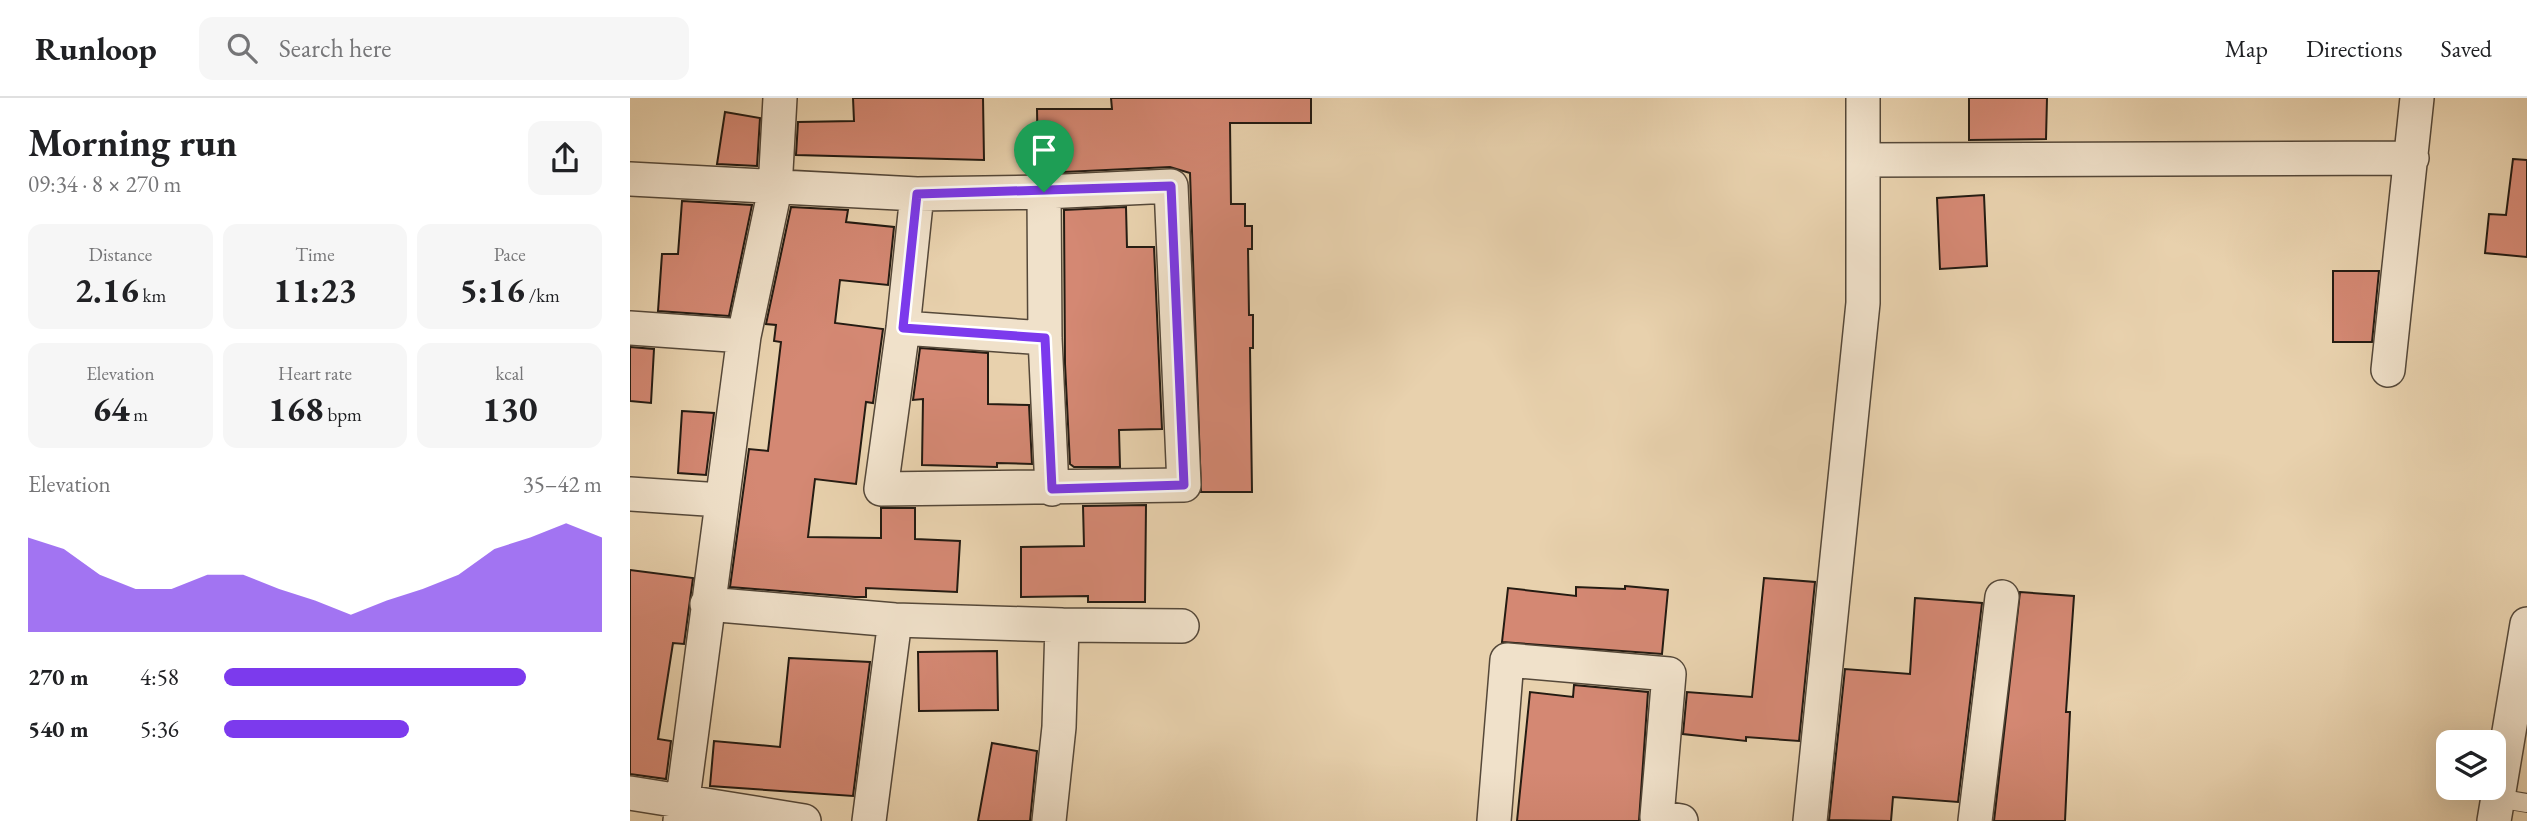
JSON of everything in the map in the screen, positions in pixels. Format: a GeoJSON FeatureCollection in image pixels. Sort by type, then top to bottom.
{"type":"FeatureCollection","features":[{"type":"Feature","properties":{"kind":"street"},"geometry":{"type":"LineString","coordinates":[[681,811],[744,336],[775,189],[780,98]]}},
{"type":"Feature","properties":{"kind":"street"},"geometry":{"type":"LineString","coordinates":[[1810,821],[1863,303],[1863,98]]}},
{"type":"Feature","properties":{"kind":"street"},"geometry":{"type":"LineString","coordinates":[[2388,370],[2417,98]]}},
{"type":"Feature","properties":{"kind":"street"},"geometry":{"type":"LineString","coordinates":[[1863,160],[2412,158]]}},
{"type":"Feature","properties":{"kind":"street"},"geometry":{"type":"LineString","coordinates":[[630,179],[775,189],[917,194],[1171,186],[1184,485],[1052,489],[881,489],[903,328],[917,194]]}},
{"type":"Feature","properties":{"kind":"street"},"geometry":{"type":"LineString","coordinates":[[1044,192],[1045,338],[1052,489]]}},
{"type":"Feature","properties":{"kind":"street"},"geometry":{"type":"LineString","coordinates":[[630,328],[744,336]]}},
{"type":"Feature","properties":{"kind":"street"},"geometry":{"type":"LineString","coordinates":[[903,328],[1045,338]]}},
{"type":"Feature","properties":{"kind":"street"},"geometry":{"type":"LineString","coordinates":[[630,494],[721,500]]}},
{"type":"Feature","properties":{"kind":"street"},"geometry":{"type":"LineString","coordinates":[[1975,821],[2002,597]]}},
{"type":"Feature","properties":{"kind":"street"},"geometry":{"type":"LineString","coordinates":[[707,604],[895,620],[1182,626]]}},
{"type":"Feature","properties":{"kind":"street"},"geometry":{"type":"LineString","coordinates":[[869,821],[895,620]]}},
{"type":"Feature","properties":{"kind":"street"},"geometry":{"type":"LineString","coordinates":[[2506,807],[2527,624]]}},
{"type":"Feature","properties":{"kind":"street"},"geometry":{"type":"LineString","coordinates":[[1049,821],[1059,727],[1062,625]]}},
{"type":"Feature","properties":{"kind":"street"},"geometry":{"type":"LineString","coordinates":[[1494,821],[1507,660],[1669,674],[1665,820]]}},
{"type":"Feature","properties":{"kind":"street"},"geometry":{"type":"LineString","coordinates":[[630,793],[681,811],[804,821]]}},
{"type":"Feature","properties":{"kind":"building"},"geometry":{"type":"Polygon","coordinates":[[[853,98],[983,98],[984,160],[796,155],[798,122],[854,121],[853,98]]]}},
{"type":"Feature","properties":{"kind":"building"},"geometry":{"type":"Polygon","coordinates":[[[1111,98],[1311,98],[1311,123],[1230,123],[1231,204],[1245,204],[1245,226],[1252,226],[1252,249],[1248,249],[1249,315],[1253,315],[1253,348],[1250,348],[1252,492],[1201,492],[1190,173],[1170,167],[1064,172],[1064,167],[1038,167],[1037,109],[1112,109],[1111,98]]]}},
{"type":"Feature","properties":{"kind":"building"},"geometry":{"type":"Polygon","coordinates":[[[1969,98],[2047,98],[2046,139],[1969,140],[1969,98]]]}},
{"type":"Feature","properties":{"kind":"building"},"geometry":{"type":"Polygon","coordinates":[[[725,112],[760,118],[757,166],[717,164],[725,112]]]}},
{"type":"Feature","properties":{"kind":"building"},"geometry":{"type":"Polygon","coordinates":[[[2513,159],[2527,160],[2527,257],[2485,253],[2489,214],[2506,215],[2513,159]]]}},
{"type":"Feature","properties":{"kind":"building"},"geometry":{"type":"Polygon","coordinates":[[[1984,195],[1987,266],[1940,269],[1937,198],[1984,195]]]}},
{"type":"Feature","properties":{"kind":"building"},"geometry":{"type":"Polygon","coordinates":[[[682,201],[752,205],[729,316],[658,311],[662,254],[678,254],[682,201]]]}},
{"type":"Feature","properties":{"kind":"building"},"geometry":{"type":"Polygon","coordinates":[[[791,207],[848,210],[846,222],[894,227],[888,285],[840,280],[835,323],[883,329],[873,403],[866,402],[856,484],[815,479],[808,537],[881,538],[881,508],[915,508],[915,539],[960,541],[957,592],[866,588],[866,597],[855,597],[730,587],[749,449],[768,451],[781,342],[774,341],[776,325],[766,324],[791,207]]]}},
{"type":"Feature","properties":{"kind":"building"},"geometry":{"type":"Polygon","coordinates":[[[1126,207],[1127,247],[1154,247],[1162,429],[1119,430],[1120,467],[1074,467],[1070,464],[1065,364],[1064,210],[1126,207]]]}},
{"type":"Feature","properties":{"kind":"building"},"geometry":{"type":"Polygon","coordinates":[[[2333,271],[2379,271],[2372,342],[2333,342],[2333,271]]]}},
{"type":"Feature","properties":{"kind":"building"},"geometry":{"type":"Polygon","coordinates":[[[630,347],[654,349],[651,403],[630,401],[630,347]]]}},
{"type":"Feature","properties":{"kind":"building"},"geometry":{"type":"Polygon","coordinates":[[[920,348],[988,353],[988,404],[1029,405],[1032,464],[997,463],[997,467],[922,465],[923,399],[913,400],[920,348]]]}},
{"type":"Feature","properties":{"kind":"building"},"geometry":{"type":"Polygon","coordinates":[[[682,411],[714,413],[706,475],[678,473],[682,411]]]}},
{"type":"Feature","properties":{"kind":"building"},"geometry":{"type":"Polygon","coordinates":[[[1146,505],[1145,602],[1088,602],[1088,596],[1021,597],[1021,547],[1084,546],[1083,506],[1146,505]]]}},
{"type":"Feature","properties":{"kind":"building"},"geometry":{"type":"Polygon","coordinates":[[[630,570],[693,578],[684,644],[673,643],[658,739],[671,741],[666,779],[630,774],[630,570]]]}},
{"type":"Feature","properties":{"kind":"building"},"geometry":{"type":"Polygon","coordinates":[[[1764,578],[1815,582],[1799,741],[1746,737],[1746,741],[1683,734],[1687,692],[1752,697],[1764,578]]]}},
{"type":"Feature","properties":{"kind":"building"},"geometry":{"type":"Polygon","coordinates":[[[1625,586],[1668,590],[1662,654],[1502,642],[1508,588],[1576,596],[1576,587],[1625,589],[1625,586]]]}},
{"type":"Feature","properties":{"kind":"building"},"geometry":{"type":"Polygon","coordinates":[[[2020,592],[2074,596],[2066,712],[2070,712],[2065,821],[1994,821],[2020,592]]]}},
{"type":"Feature","properties":{"kind":"building"},"geometry":{"type":"Polygon","coordinates":[[[1915,598],[1982,603],[1958,802],[1893,797],[1891,821],[1829,820],[1845,669],[1910,674],[1915,598]]]}},
{"type":"Feature","properties":{"kind":"building"},"geometry":{"type":"Polygon","coordinates":[[[997,651],[998,710],[919,711],[918,652],[997,651]]]}},
{"type":"Feature","properties":{"kind":"building"},"geometry":{"type":"Polygon","coordinates":[[[789,658],[870,662],[853,796],[710,786],[714,741],[780,747],[789,658]]]}},
{"type":"Feature","properties":{"kind":"building"},"geometry":{"type":"Polygon","coordinates":[[[1574,685],[1648,692],[1639,821],[1517,821],[1530,692],[1573,697],[1574,685]]]}},
{"type":"Feature","properties":{"kind":"building"},"geometry":{"type":"Polygon","coordinates":[[[992,743],[1037,751],[1030,821],[978,821],[992,743]]]}},
{"type":"Feature","properties":{"kind":"route"},"geometry":{"type":"LineString","coordinates":[[1171,186],[1184,485],[1052,489],[1045,338],[903,328],[917,194],[1044,192],[1171,186]]}}]}
